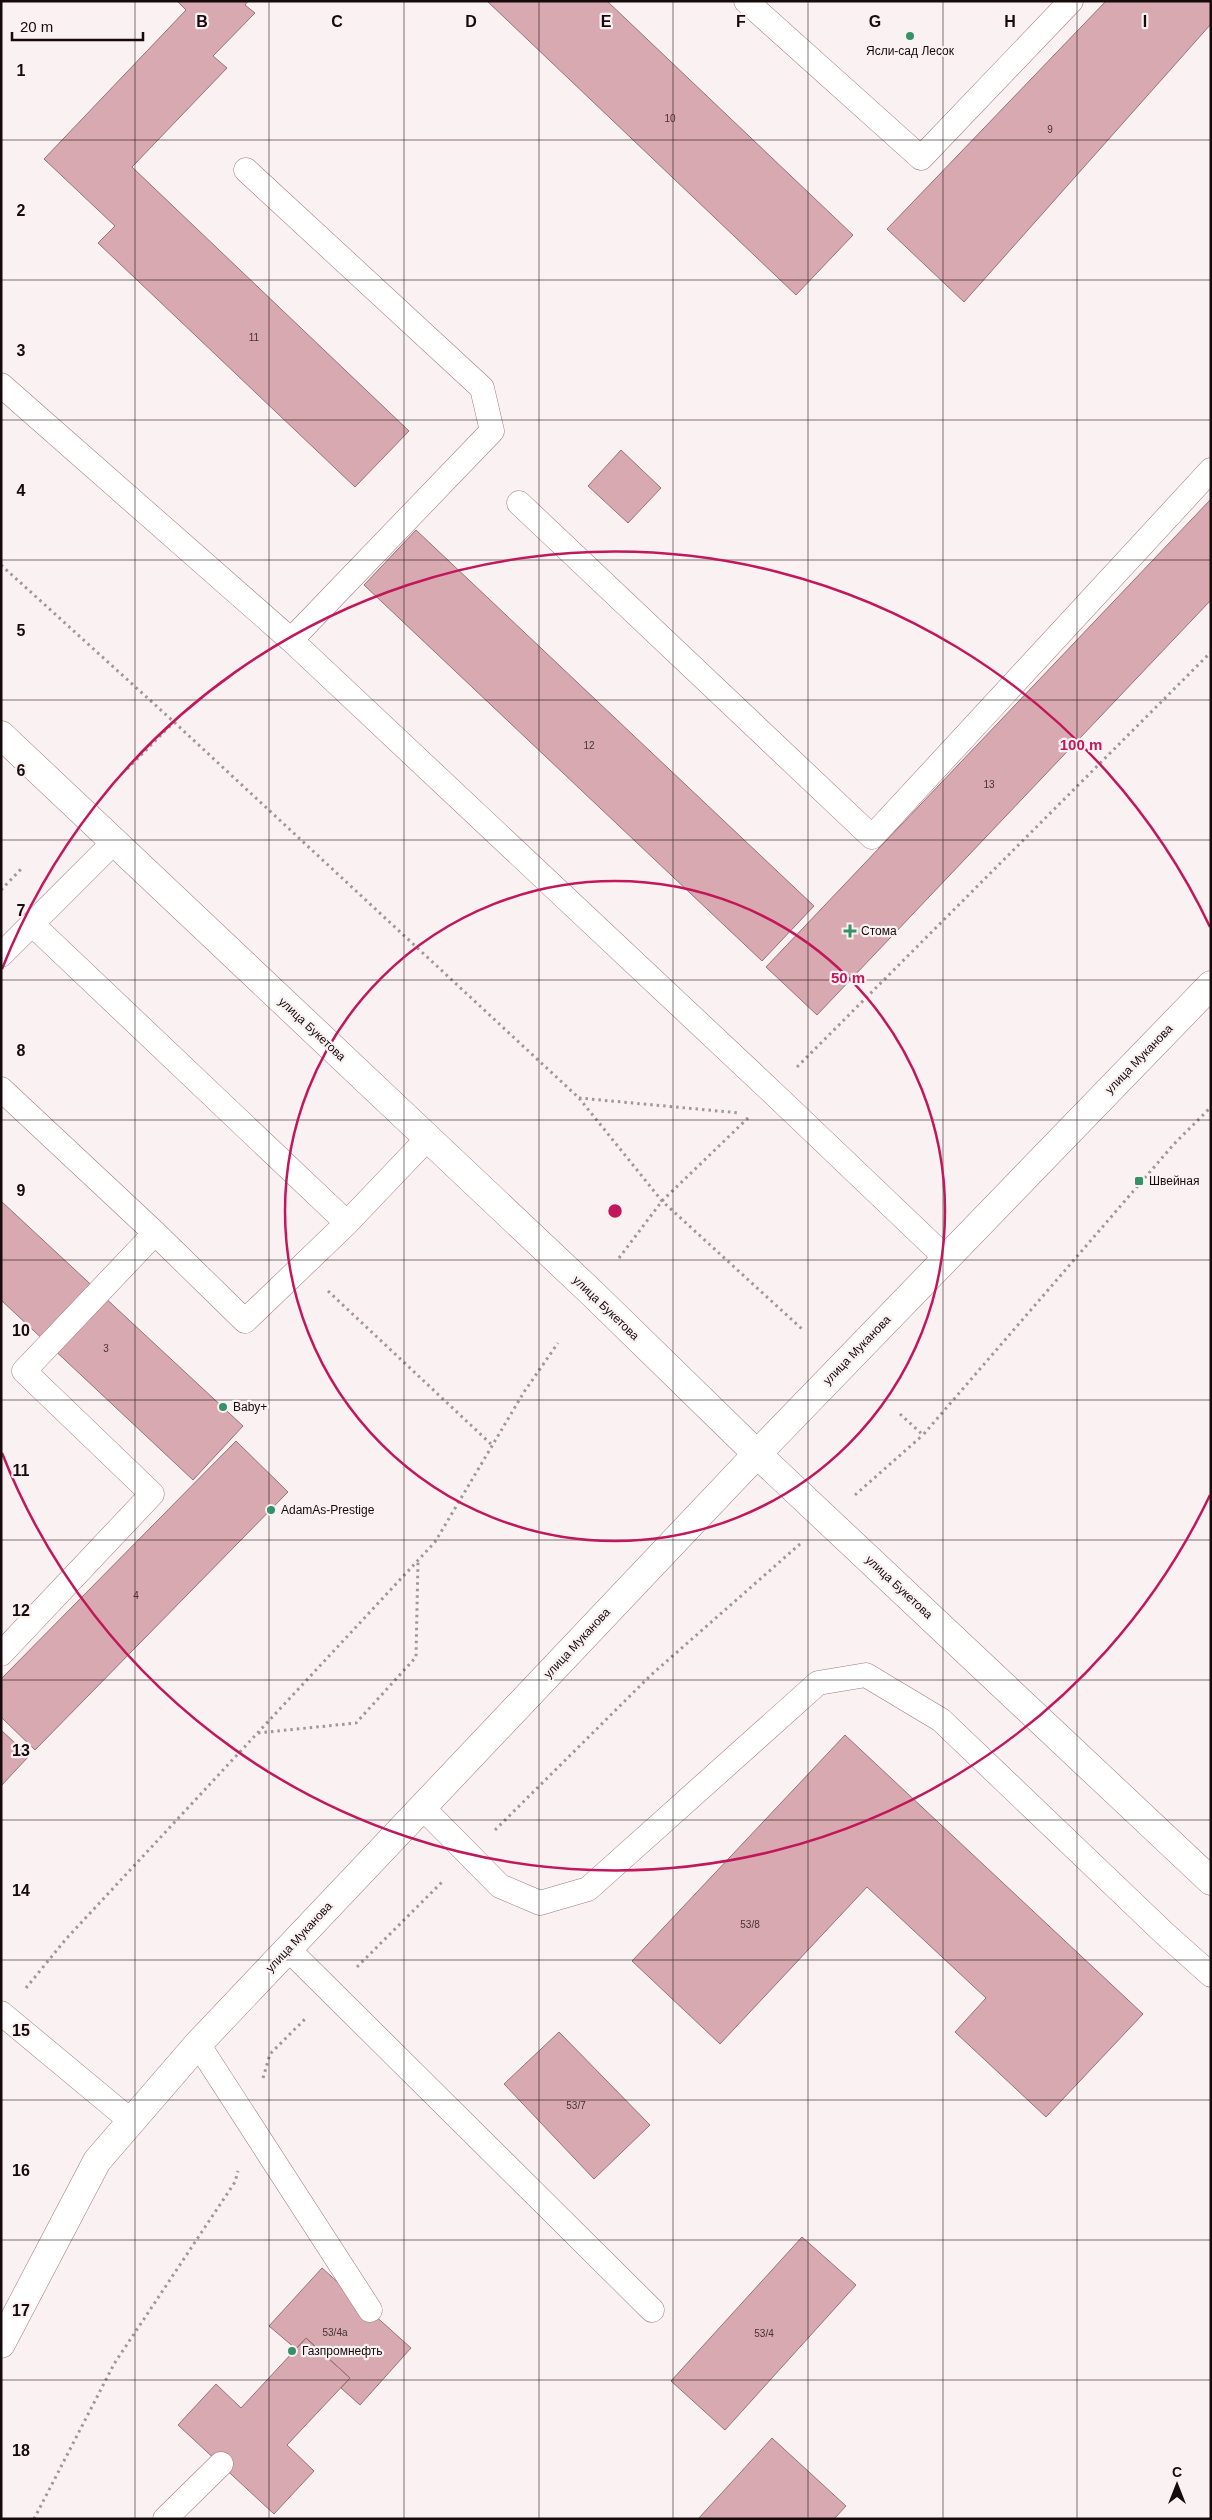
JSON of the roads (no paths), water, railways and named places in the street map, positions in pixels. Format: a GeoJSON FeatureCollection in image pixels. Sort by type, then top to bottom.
{"type":"FeatureCollection","features":[{"type":"Feature","properties":{"kind":"main road","name":"улица Букетова"},"geometry":{"type":"LineString","coordinates":[[1,735],[586,1287],[757,1454],[1211,1880]]}},
{"type":"Feature","properties":{"kind":"main road","name":"улица Муканова"},"geometry":{"type":"LineString","coordinates":[[1,2344],[97,2161],[198,2044],[757,1454],[1210,987]]}},
{"type":"Feature","properties":{"kind":"lane"},"geometry":{"type":"LineString","coordinates":[[746,1],[921,158],[1071,1]]}},
{"type":"Feature","properties":{"kind":"lane"},"geometry":{"type":"LineString","coordinates":[[246,170],[482,388],[492,430],[291,640]]}},
{"type":"Feature","properties":{"kind":"lane"},"geometry":{"type":"LineString","coordinates":[[1,385],[291,640],[946,1258]]}},
{"type":"Feature","properties":{"kind":"lane"},"geometry":{"type":"LineString","coordinates":[[519,503],[872,837],[1211,470]]}},
{"type":"Feature","properties":{"kind":"lane"},"geometry":{"type":"LineString","coordinates":[[1,955],[114,842]]}},
{"type":"Feature","properties":{"kind":"lane"},"geometry":{"type":"LineString","coordinates":[[32,924],[347,1223]]}},
{"type":"Feature","properties":{"kind":"lane"},"geometry":{"type":"LineString","coordinates":[[1,1090],[155,1233],[245,1321],[347,1223],[427,1139]]}},
{"type":"Feature","properties":{"kind":"lane"},"geometry":{"type":"LineString","coordinates":[[1,1654],[152,1494],[24,1371],[155,1233]]}},
{"type":"Feature","properties":{"kind":"lane"},"geometry":{"type":"LineString","coordinates":[[422,1806],[500,1886],[540,1903],[579,1892],[588,1889],[818,1683],[866,1675],[941,1720],[1164,1933],[1211,1975]]}},
{"type":"Feature","properties":{"kind":"lane"},"geometry":{"type":"LineString","coordinates":[[287,1948],[652,2310]]}},
{"type":"Feature","properties":{"kind":"lane"},"geometry":{"type":"LineString","coordinates":[[3,2015],[131,2121]]}},
{"type":"Feature","properties":{"kind":"lane"},"geometry":{"type":"LineString","coordinates":[[198,2044],[370,2310]]}},
{"type":"Feature","properties":{"kind":"lane"},"geometry":{"type":"LineString","coordinates":[[165,2519],[221,2464]]}},
{"type":"Feature","properties":{"kind":"place","name":"Ясли-сад Лесок"},"geometry":{"type":"Point","coordinates":[910,36]}},
{"type":"Feature","properties":{"kind":"place","name":"Стома"},"geometry":{"type":"Point","coordinates":[850,931]}},
{"type":"Feature","properties":{"kind":"place","name":"Швейная"},"geometry":{"type":"Point","coordinates":[1139,1181]}},
{"type":"Feature","properties":{"kind":"place","name":"Baby+"},"geometry":{"type":"Point","coordinates":[223,1407]}},
{"type":"Feature","properties":{"kind":"place","name":"AdamAs-Prestige"},"geometry":{"type":"Point","coordinates":[271,1510]}},
{"type":"Feature","properties":{"kind":"place","name":"Газпромнефть"},"geometry":{"type":"Point","coordinates":[292,2351]}}]}
